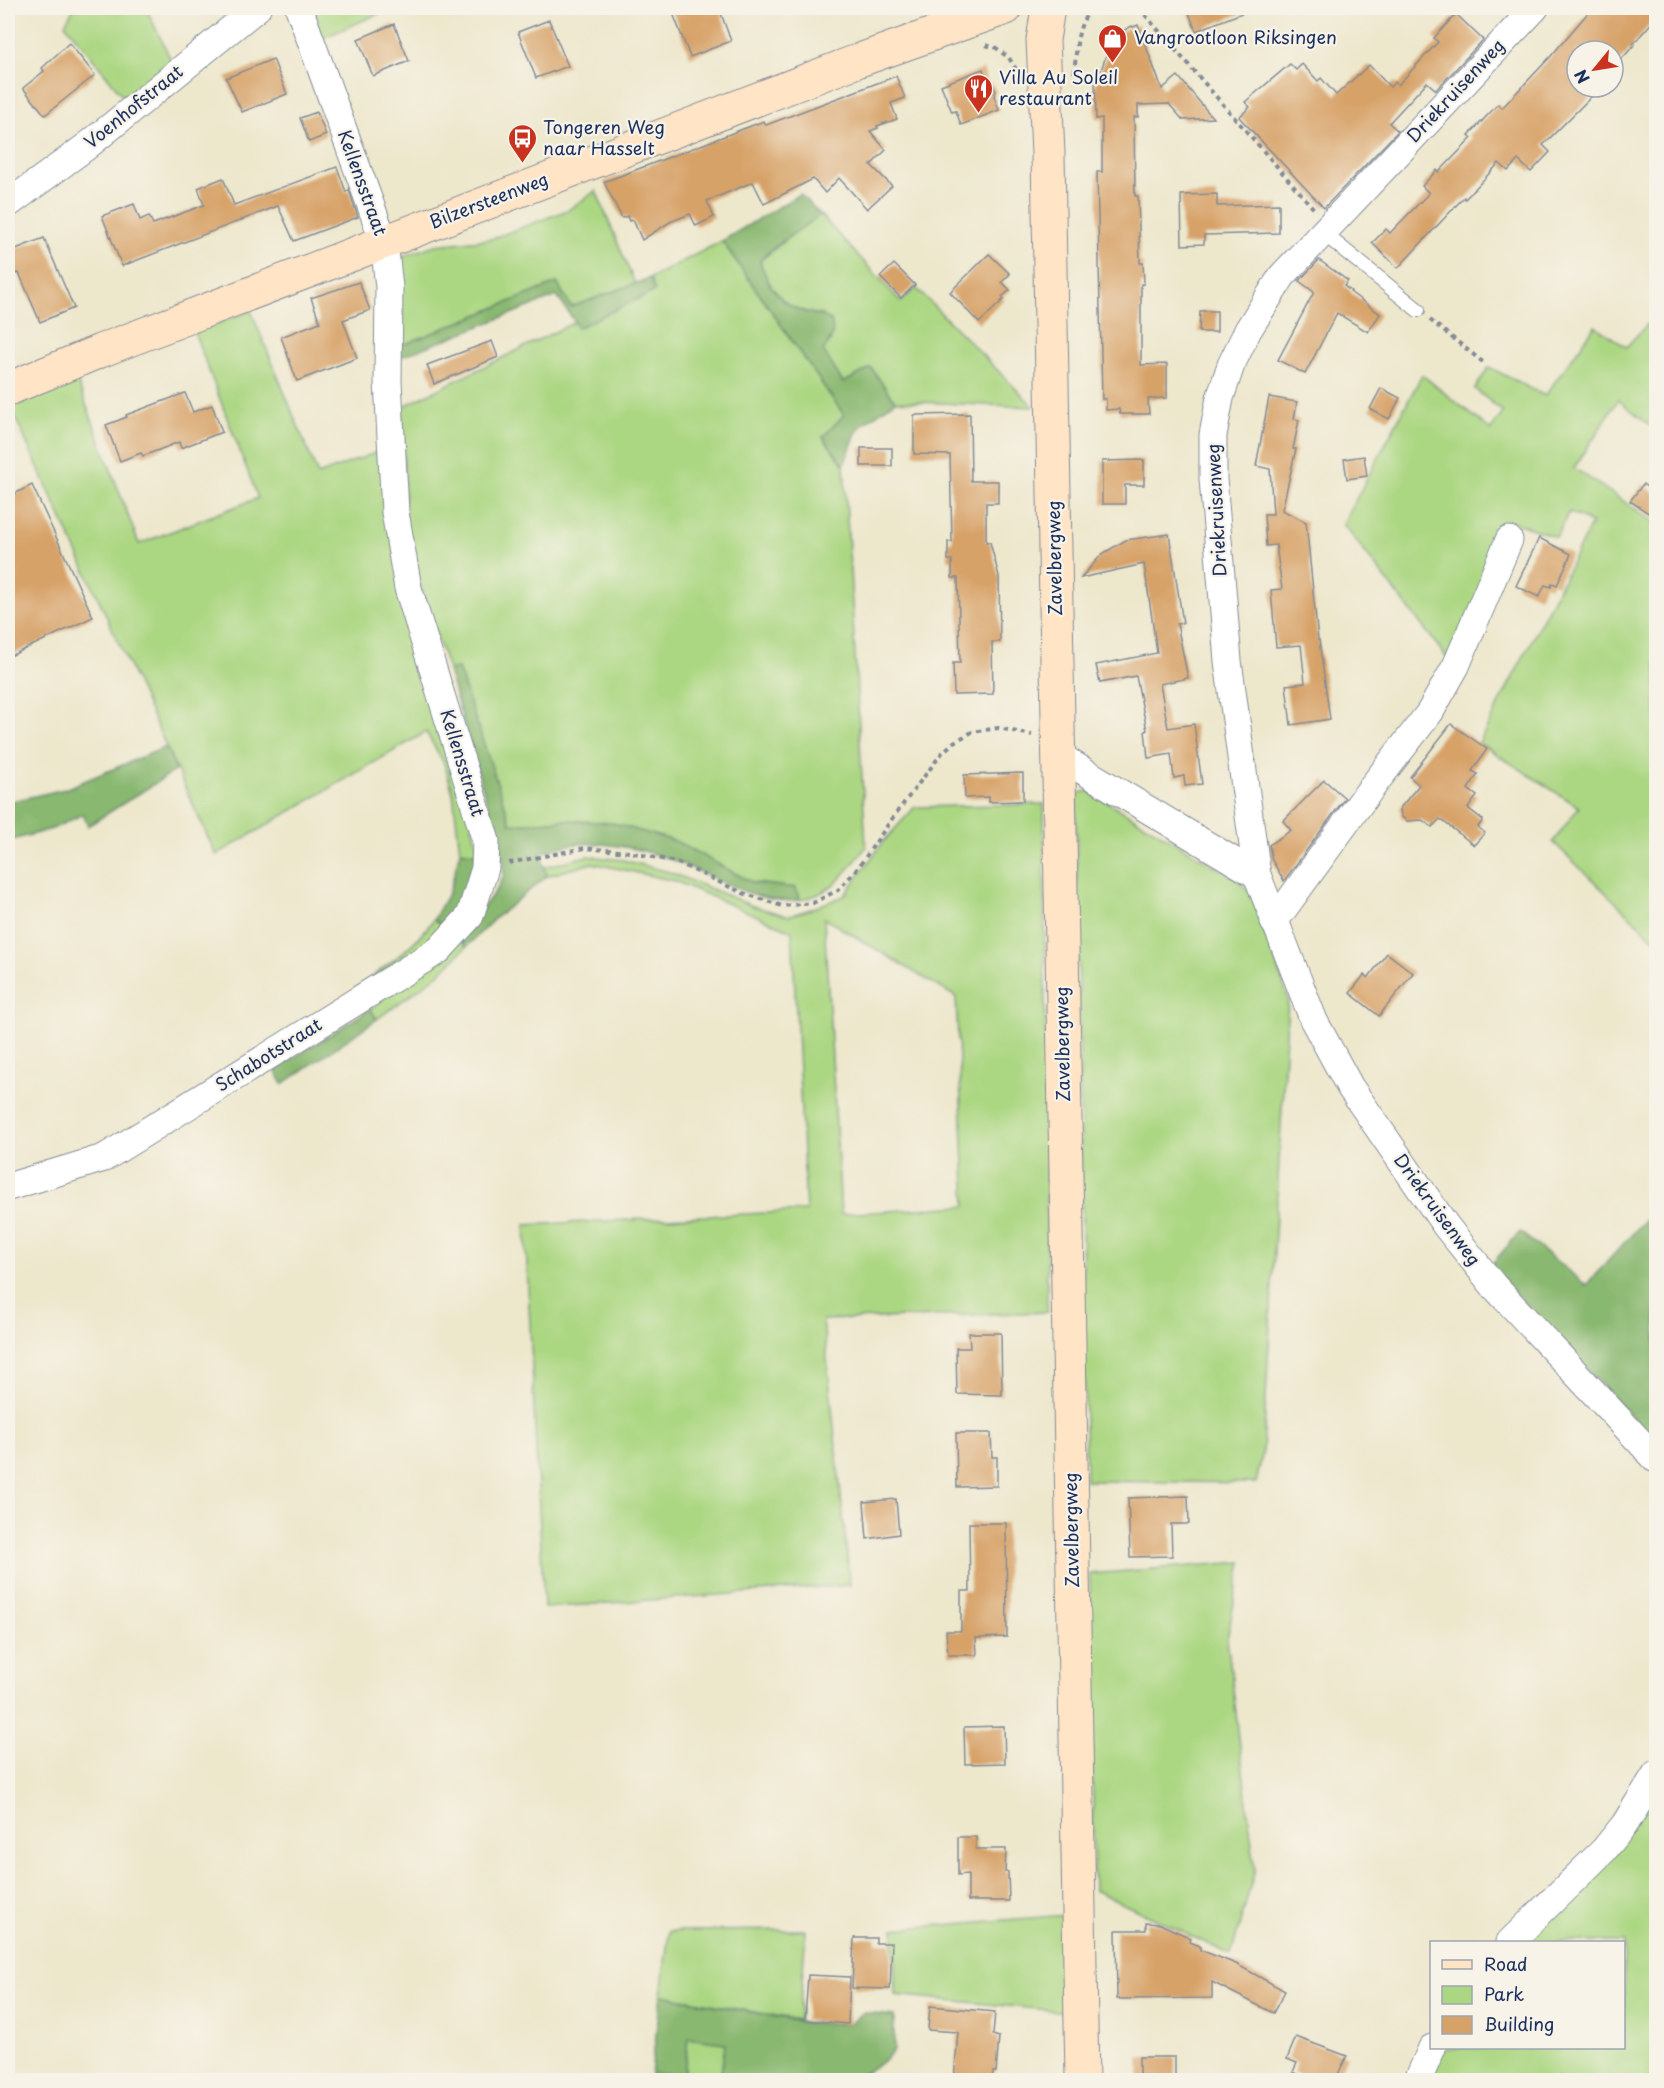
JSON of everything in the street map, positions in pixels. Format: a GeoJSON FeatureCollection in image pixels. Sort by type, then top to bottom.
{"type":"FeatureCollection","features":[{"type":"Feature","properties":{"kind":"main road","name":"Bilzersteenweg"},"geometry":{"type":"LineString","coordinates":[[8,389],[846,65],[1006,8]]}},
{"type":"Feature","properties":{"kind":"main road","name":"Zavelbergweg"},"geometry":{"type":"LineString","coordinates":[[1048,8],[1043,40],[1048,154],[1082,2080]]}},
{"type":"Feature","properties":{"kind":"street","name":"Voenhofstraat"},"geometry":{"type":"LineString","coordinates":[[8,204],[87,146],[257,8]]}},
{"type":"Feature","properties":{"kind":"street","name":"Kellensstraat"},"geometry":{"type":"LineString","coordinates":[[299,8],[384,242],[389,287],[388,393],[395,512],[400,544],[408,588],[486,841],[485,868]]}},
{"type":"Feature","properties":{"kind":"street","name":"Driekruisenweg"},"geometry":{"type":"LineString","coordinates":[[1535,8],[1282,276],[1248,330],[1231,365],[1220,398],[1213,435],[1213,479],[1227,661],[1257,875],[1314,1021],[1350,1088],[1446,1226],[1494,1286],[1656,1459]]}},
{"type":"Feature","properties":{"kind":"street"},"geometry":{"type":"LineString","coordinates":[[1274,922],[1372,787],[1430,712],[1456,666],[1509,540]]}},
{"type":"Feature","properties":{"kind":"street"},"geometry":{"type":"LineString","coordinates":[[1058,754],[1257,875]]}},
{"type":"Feature","properties":{"kind":"street","name":"Schabotstraat"},"geometry":{"type":"LineString","coordinates":[[8,1187],[104,1158],[439,950],[470,916],[485,868]]}},
{"type":"Feature","properties":{"kind":"street"},"geometry":{"type":"LineString","coordinates":[[1511,1941],[1604,1850],[1625,1824],[1656,1774]]}},
{"type":"Feature","properties":{"kind":"street"},"geometry":{"type":"LineString","coordinates":[[1418,2080],[1432,2049]]}},
{"type":"Feature","properties":{"kind":"lane"},"geometry":{"type":"LineString","coordinates":[[1325,229],[1418,310]]}},
{"type":"Feature","properties":{"kind":"path"},"geometry":{"type":"LineString","coordinates":[[1139,8],[1325,229]]}},
{"type":"Feature","properties":{"kind":"path"},"geometry":{"type":"LineString","coordinates":[[1418,310],[1484,363]]}},
{"type":"Feature","properties":{"kind":"path"},"geometry":{"type":"LineString","coordinates":[[485,868],[585,848],[628,852],[676,862],[743,893],[782,906],[813,903],[838,890],[858,868],[894,816],[942,753],[954,742],[972,732],[998,728],[1032,734],[1045,741],[1058,754]]}},
{"type":"Feature","properties":{"kind":"green space"},"geometry":{"type":"Polygon","coordinates":[[[74,8],[146,8],[173,64],[126,100],[65,24],[74,8]]]}},
{"type":"Feature","properties":{"kind":"green space"},"geometry":{"type":"Polygon","coordinates":[[[311,8],[392,8],[318,40],[311,8]]]}},
{"type":"Feature","properties":{"kind":"green space"},"geometry":{"type":"Polygon","coordinates":[[[596,191],[635,284],[571,307],[557,283],[395,348],[393,260],[435,245],[491,239],[568,210],[596,191]]]}},
{"type":"Feature","properties":{"kind":"green space"},"geometry":{"type":"Polygon","coordinates":[[[800,194],[820,215],[772,249],[760,261],[767,278],[782,299],[796,309],[831,320],[832,336],[823,350],[843,383],[871,368],[895,401],[863,424],[856,433],[844,465],[823,437],[844,415],[722,241],[800,194]]]}},
{"type":"Feature","properties":{"kind":"green space"},"geometry":{"type":"Polygon","coordinates":[[[816,210],[901,302],[916,288],[1034,407],[895,401],[871,368],[843,383],[822,350],[831,341],[823,315],[800,310],[782,300],[769,284],[760,261],[816,210]]]}},
{"type":"Feature","properties":{"kind":"green space"},"geometry":{"type":"Polygon","coordinates":[[[722,241],[844,415],[823,437],[844,465],[866,847],[838,881],[821,893],[799,900],[796,888],[753,883],[675,841],[566,820],[511,824],[458,668],[448,670],[414,567],[406,535],[402,407],[575,322],[577,327],[655,291],[650,278],[722,241]]]}},
{"type":"Feature","properties":{"kind":"green space"},"geometry":{"type":"Polygon","coordinates":[[[650,278],[655,291],[577,328],[557,296],[395,359],[395,348],[557,283],[571,307],[650,278]]]}},
{"type":"Feature","properties":{"kind":"green space"},"geometry":{"type":"Polygon","coordinates":[[[251,311],[318,475],[380,451],[479,854],[460,851],[453,793],[444,763],[426,732],[216,855],[9,404],[76,378],[139,544],[258,498],[194,332],[251,311]]]}},
{"type":"Feature","properties":{"kind":"green space"},"geometry":{"type":"Polygon","coordinates":[[[1656,315],[1656,430],[1618,400],[1574,468],[1656,523],[1656,941],[1553,842],[1579,807],[1479,743],[1592,523],[1569,512],[1556,537],[1513,522],[1448,659],[1343,524],[1422,375],[1491,430],[1503,412],[1475,389],[1489,367],[1545,396],[1595,326],[1626,347],[1656,315]]]}},
{"type":"Feature","properties":{"kind":"green space"},"geometry":{"type":"Polygon","coordinates":[[[458,668],[511,824],[566,820],[613,823],[675,841],[753,883],[796,888],[799,900],[783,901],[750,893],[670,859],[647,852],[611,845],[562,846],[540,853],[547,876],[494,919],[466,947],[460,938],[497,889],[504,875],[502,854],[448,670],[458,668]]]}},
{"type":"Feature","properties":{"kind":"green space"},"geometry":{"type":"Polygon","coordinates":[[[166,747],[176,770],[88,826],[83,814],[52,829],[8,841],[8,802],[65,789],[166,747]]]}},
{"type":"Feature","properties":{"kind":"green space"},"geometry":{"type":"Polygon","coordinates":[[[1089,791],[1235,878],[1251,893],[1288,998],[1263,1451],[1256,1483],[1086,1481],[1076,803],[1079,793],[1089,791]]]}},
{"type":"Feature","properties":{"kind":"green space"},"geometry":{"type":"Polygon","coordinates":[[[1044,804],[1047,1312],[823,1320],[850,1585],[544,1608],[525,1225],[806,1211],[792,931],[675,881],[592,863],[547,876],[544,867],[587,856],[623,860],[669,872],[753,906],[788,916],[844,896],[884,841],[915,807],[1044,804]],[[824,918],[841,1214],[966,1206],[956,997],[824,918]]]}},
{"type":"Feature","properties":{"kind":"green space"},"geometry":{"type":"Polygon","coordinates":[[[460,851],[479,854],[450,932],[434,919],[450,890],[460,851]]]}},
{"type":"Feature","properties":{"kind":"green space"},"geometry":{"type":"Polygon","coordinates":[[[434,919],[450,932],[355,989],[407,948],[434,919]]]}},
{"type":"Feature","properties":{"kind":"green space"},"geometry":{"type":"Polygon","coordinates":[[[460,938],[466,947],[438,975],[377,1019],[370,1009],[460,938]]]}},
{"type":"Feature","properties":{"kind":"green space"},"geometry":{"type":"Polygon","coordinates":[[[370,1009],[377,1019],[283,1084],[275,1070],[370,1009]]]}},
{"type":"Feature","properties":{"kind":"green space"},"geometry":{"type":"Polygon","coordinates":[[[1656,1208],[1656,1443],[1490,1266],[1520,1232],[1586,1285],[1656,1208]]]}},
{"type":"Feature","properties":{"kind":"green space"},"geometry":{"type":"Polygon","coordinates":[[[1242,1562],[1227,1639],[1255,1870],[1231,1955],[1094,1890],[1090,1574],[1242,1562]]]}},
{"type":"Feature","properties":{"kind":"green space"},"geometry":{"type":"Polygon","coordinates":[[[1656,1793],[1656,2080],[1429,2080],[1443,2049],[1625,2049],[1625,1941],[1522,1941],[1656,1793]]]}},
{"type":"Feature","properties":{"kind":"green space"},"geometry":{"type":"Polygon","coordinates":[[[1066,1915],[1068,2012],[895,1995],[894,1929],[1066,1915]]]}},
{"type":"Feature","properties":{"kind":"green space"},"geometry":{"type":"Polygon","coordinates":[[[806,1930],[799,2020],[661,1995],[669,1931],[806,1930]]]}},
{"type":"Feature","properties":{"kind":"green space"},"geometry":{"type":"Polygon","coordinates":[[[661,1995],[808,2023],[849,2024],[863,2013],[894,2016],[894,2050],[882,2062],[852,2080],[720,2080],[725,2043],[688,2038],[684,2076],[651,2073],[661,1995]]]}},
{"type":"Feature","properties":{"kind":"green space"},"geometry":{"type":"Polygon","coordinates":[[[687,2038],[726,2043],[720,2080],[650,2080],[651,2073],[684,2076],[687,2038]]]}},
{"type":"Feature","properties":{"kind":"building"},"geometry":{"type":"Polygon","coordinates":[[[671,8],[719,8],[731,41],[690,57],[671,8]]]}},
{"type":"Feature","properties":{"kind":"building"},"geometry":{"type":"Polygon","coordinates":[[[1187,8],[1252,8],[1252,9],[1196,31],[1187,8]]]}},
{"type":"Feature","properties":{"kind":"building"},"geometry":{"type":"Polygon","coordinates":[[[1592,8],[1656,8],[1656,18],[1625,55],[1625,39],[1566,39],[1592,8]]]}},
{"type":"Feature","properties":{"kind":"building"},"geometry":{"type":"Polygon","coordinates":[[[1456,14],[1483,40],[1436,90],[1427,82],[1389,123],[1398,131],[1324,208],[1239,117],[1250,107],[1245,102],[1290,64],[1296,70],[1302,64],[1318,81],[1321,78],[1336,95],[1369,65],[1390,87],[1395,82],[1398,85],[1438,42],[1434,38],[1456,14]]]}},
{"type":"Feature","properties":{"kind":"building"},"geometry":{"type":"Polygon","coordinates":[[[549,20],[568,66],[536,78],[518,32],[549,20]]]}},
{"type":"Feature","properties":{"kind":"building"},"geometry":{"type":"Polygon","coordinates":[[[394,24],[409,61],[373,76],[358,39],[394,24]]]}},
{"type":"Feature","properties":{"kind":"building"},"geometry":{"type":"Polygon","coordinates":[[[1138,25],[1162,89],[1178,76],[1213,118],[1183,120],[1169,104],[1138,105],[1138,117],[1134,117],[1135,196],[1138,196],[1140,263],[1143,263],[1144,284],[1141,284],[1141,365],[1167,364],[1167,398],[1148,399],[1149,414],[1120,414],[1119,409],[1106,410],[1106,399],[1102,399],[1097,172],[1102,172],[1102,118],[1096,119],[1095,73],[1100,73],[1113,36],[1138,25]]]}},
{"type":"Feature","properties":{"kind":"building"},"geometry":{"type":"Polygon","coordinates":[[[1565,40],[1565,99],[1589,99],[1543,145],[1550,152],[1531,172],[1518,160],[1508,171],[1499,163],[1398,268],[1372,243],[1386,229],[1390,233],[1429,193],[1422,186],[1472,138],[1469,135],[1498,104],[1502,108],[1565,40]]]}},
{"type":"Feature","properties":{"kind":"building"},"geometry":{"type":"Polygon","coordinates":[[[69,43],[95,75],[45,115],[23,88],[44,71],[42,68],[69,43]]]}},
{"type":"Feature","properties":{"kind":"building"},"geometry":{"type":"Polygon","coordinates":[[[273,59],[287,94],[242,112],[226,78],[273,59]]]}},
{"type":"Feature","properties":{"kind":"building"},"geometry":{"type":"Polygon","coordinates":[[[983,69],[988,83],[993,85],[996,91],[994,96],[999,110],[961,125],[956,111],[952,112],[941,85],[983,69]]]}},
{"type":"Feature","properties":{"kind":"building"},"geometry":{"type":"Polygon","coordinates":[[[896,76],[905,98],[891,103],[897,119],[870,131],[886,150],[871,165],[892,186],[867,209],[839,178],[825,193],[813,179],[764,204],[753,182],[707,201],[714,217],[696,226],[690,214],[670,222],[642,240],[633,220],[629,221],[627,216],[622,218],[604,182],[764,121],[766,125],[896,76]]]}},
{"type":"Feature","properties":{"kind":"building"},"geometry":{"type":"Polygon","coordinates":[[[317,112],[326,135],[309,142],[300,118],[317,112]]]}},
{"type":"Feature","properties":{"kind":"building"},"geometry":{"type":"Polygon","coordinates":[[[337,167],[346,192],[349,190],[358,217],[294,241],[278,206],[122,266],[102,216],[134,204],[140,220],[149,216],[153,224],[204,205],[198,188],[223,178],[234,205],[337,167]]]}},
{"type":"Feature","properties":{"kind":"building"},"geometry":{"type":"Polygon","coordinates":[[[1217,194],[1217,206],[1279,204],[1279,233],[1204,235],[1204,244],[1182,245],[1181,195],[1217,194]]]}},
{"type":"Feature","properties":{"kind":"building"},"geometry":{"type":"Polygon","coordinates":[[[44,238],[74,308],[40,322],[19,273],[16,274],[8,252],[44,238]]]}},
{"type":"Feature","properties":{"kind":"building"},"geometry":{"type":"Polygon","coordinates":[[[989,254],[1010,274],[1002,282],[1010,290],[979,323],[950,292],[989,254]]]}},
{"type":"Feature","properties":{"kind":"building"},"geometry":{"type":"Polygon","coordinates":[[[1319,260],[1348,281],[1344,286],[1380,314],[1368,332],[1337,313],[1305,374],[1278,360],[1314,292],[1299,281],[1319,260]]]}},
{"type":"Feature","properties":{"kind":"building"},"geometry":{"type":"Polygon","coordinates":[[[894,264],[915,285],[901,298],[880,277],[894,264]]]}},
{"type":"Feature","properties":{"kind":"building"},"geometry":{"type":"Polygon","coordinates":[[[359,282],[370,310],[343,320],[357,358],[297,381],[281,337],[320,322],[311,298],[359,282]]]}},
{"type":"Feature","properties":{"kind":"building"},"geometry":{"type":"Polygon","coordinates":[[[1200,311],[1217,311],[1217,332],[1199,332],[1200,311]]]}},
{"type":"Feature","properties":{"kind":"building"},"geometry":{"type":"Polygon","coordinates":[[[492,341],[498,357],[434,384],[427,365],[492,341]]]}},
{"type":"Feature","properties":{"kind":"building"},"geometry":{"type":"Polygon","coordinates":[[[1381,388],[1400,398],[1389,419],[1370,409],[1381,388]]]}},
{"type":"Feature","properties":{"kind":"building"},"geometry":{"type":"Polygon","coordinates":[[[185,393],[193,412],[212,405],[222,432],[181,448],[179,442],[143,456],[141,453],[120,461],[106,425],[185,393]]]}},
{"type":"Feature","properties":{"kind":"building"},"geometry":{"type":"Polygon","coordinates":[[[1269,397],[1297,402],[1294,419],[1299,420],[1293,449],[1296,449],[1282,510],[1306,522],[1318,640],[1330,719],[1291,725],[1286,685],[1305,683],[1301,645],[1276,647],[1271,590],[1282,589],[1276,545],[1266,546],[1264,514],[1273,514],[1270,469],[1256,466],[1269,397]]]}},
{"type":"Feature","properties":{"kind":"building"},"geometry":{"type":"Polygon","coordinates":[[[970,414],[971,481],[998,481],[998,503],[986,503],[986,542],[990,542],[999,576],[1000,642],[992,642],[993,694],[954,695],[953,663],[960,663],[958,578],[952,578],[952,560],[948,560],[948,542],[952,542],[950,455],[914,454],[914,415],[970,414]]]}},
{"type":"Feature","properties":{"kind":"building"},"geometry":{"type":"Polygon","coordinates":[[[861,448],[892,448],[892,466],[861,466],[861,448]]]}},
{"type":"Feature","properties":{"kind":"building"},"geometry":{"type":"Polygon","coordinates":[[[1364,456],[1367,476],[1347,479],[1344,459],[1364,456]]]}},
{"type":"Feature","properties":{"kind":"building"},"geometry":{"type":"Polygon","coordinates":[[[1144,460],[1144,485],[1125,485],[1125,504],[1102,504],[1102,461],[1144,460]]]}},
{"type":"Feature","properties":{"kind":"building"},"geometry":{"type":"Polygon","coordinates":[[[1643,484],[1656,494],[1656,518],[1630,501],[1643,484]]]}},
{"type":"Feature","properties":{"kind":"building"},"geometry":{"type":"Polygon","coordinates":[[[32,485],[93,617],[8,657],[8,497],[32,485]]]}},
{"type":"Feature","properties":{"kind":"building"},"geometry":{"type":"Polygon","coordinates":[[[1169,534],[1183,623],[1177,624],[1188,678],[1160,684],[1168,728],[1194,724],[1202,784],[1185,786],[1184,776],[1174,778],[1171,754],[1148,758],[1145,731],[1147,730],[1136,676],[1100,683],[1096,665],[1157,653],[1144,564],[1081,578],[1102,554],[1126,540],[1169,534]]]}},
{"type":"Feature","properties":{"kind":"building"},"geometry":{"type":"Polygon","coordinates":[[[1539,538],[1571,554],[1557,585],[1552,583],[1551,587],[1545,585],[1539,597],[1516,586],[1539,538]]]}},
{"type":"Feature","properties":{"kind":"building"},"geometry":{"type":"Polygon","coordinates":[[[1451,724],[1487,749],[1472,771],[1478,774],[1468,789],[1477,796],[1468,808],[1483,820],[1478,827],[1485,833],[1474,845],[1440,819],[1432,827],[1422,820],[1407,821],[1401,816],[1400,808],[1419,785],[1410,777],[1451,724]]]}},
{"type":"Feature","properties":{"kind":"building"},"geometry":{"type":"Polygon","coordinates":[[[1023,773],[1023,801],[989,802],[989,797],[965,798],[964,775],[1023,773]]]}},
{"type":"Feature","properties":{"kind":"building"},"geometry":{"type":"Polygon","coordinates":[[[1324,780],[1345,798],[1284,881],[1272,860],[1269,845],[1291,830],[1283,821],[1324,780]]]}},
{"type":"Feature","properties":{"kind":"building"},"geometry":{"type":"Polygon","coordinates":[[[1387,953],[1413,973],[1379,1016],[1350,993],[1364,975],[1368,978],[1387,953]]]}},
{"type":"Feature","properties":{"kind":"building"},"geometry":{"type":"Polygon","coordinates":[[[969,1333],[1001,1333],[1002,1395],[957,1394],[956,1348],[970,1348],[969,1333]]]}},
{"type":"Feature","properties":{"kind":"building"},"geometry":{"type":"Polygon","coordinates":[[[956,1433],[991,1433],[992,1457],[997,1457],[997,1486],[957,1487],[956,1433]]]}},
{"type":"Feature","properties":{"kind":"building"},"geometry":{"type":"Polygon","coordinates":[[[1188,1496],[1189,1524],[1171,1524],[1172,1556],[1130,1557],[1128,1498],[1188,1496]]]}},
{"type":"Feature","properties":{"kind":"building"},"geometry":{"type":"Polygon","coordinates":[[[896,1499],[899,1534],[867,1539],[864,1502],[896,1499]]]}},
{"type":"Feature","properties":{"kind":"building"},"geometry":{"type":"Polygon","coordinates":[[[969,1523],[1006,1523],[1007,1637],[976,1638],[977,1655],[948,1655],[946,1631],[961,1631],[961,1591],[970,1591],[969,1523]]]}},
{"type":"Feature","properties":{"kind":"building"},"geometry":{"type":"Polygon","coordinates":[[[1004,1726],[1005,1763],[965,1764],[964,1727],[1004,1726]]]}},
{"type":"Feature","properties":{"kind":"building"},"geometry":{"type":"Polygon","coordinates":[[[958,1837],[976,1837],[976,1849],[1006,1849],[1005,1872],[1008,1872],[1009,1901],[968,1901],[968,1874],[958,1875],[958,1837]]]}},
{"type":"Feature","properties":{"kind":"building"},"geometry":{"type":"Polygon","coordinates":[[[1146,1923],[1160,1924],[1191,1938],[1190,1942],[1200,1946],[1200,1950],[1236,1964],[1285,1991],[1273,2013],[1212,1982],[1212,1998],[1117,1999],[1116,1930],[1146,1930],[1146,1923]]]}},
{"type":"Feature","properties":{"kind":"building"},"geometry":{"type":"Polygon","coordinates":[[[854,1938],[876,1938],[876,1943],[892,1943],[890,1989],[852,1988],[854,1938]]]}},
{"type":"Feature","properties":{"kind":"building"},"geometry":{"type":"Polygon","coordinates":[[[808,1975],[850,1977],[848,2024],[805,2020],[808,1975]]]}},
{"type":"Feature","properties":{"kind":"building"},"geometry":{"type":"Polygon","coordinates":[[[930,2006],[995,2012],[993,2035],[999,2037],[996,2072],[993,2072],[992,2080],[954,2080],[958,2032],[928,2030],[930,2006]]]}},
{"type":"Feature","properties":{"kind":"building"},"geometry":{"type":"Polygon","coordinates":[[[1296,2037],[1347,2056],[1335,2080],[1310,2080],[1293,2072],[1297,2063],[1287,2059],[1296,2037]]]}},
{"type":"Feature","properties":{"kind":"building"},"geometry":{"type":"Polygon","coordinates":[[[1139,2057],[1175,2057],[1175,2080],[1139,2080],[1139,2057]]]}},
{"type":"Feature","properties":{"kind":"place","name":"Vangrootloon Riksingen"},"geometry":{"type":"Point","coordinates":[1113,64]}},
{"type":"Feature","properties":{"kind":"place","name":"Villa Au Soleil restaurant"},"geometry":{"type":"Point","coordinates":[978,114]}},
{"type":"Feature","properties":{"kind":"place","name":"Tongeren Weg naar Hasselt"},"geometry":{"type":"Point","coordinates":[522,164]}}]}
